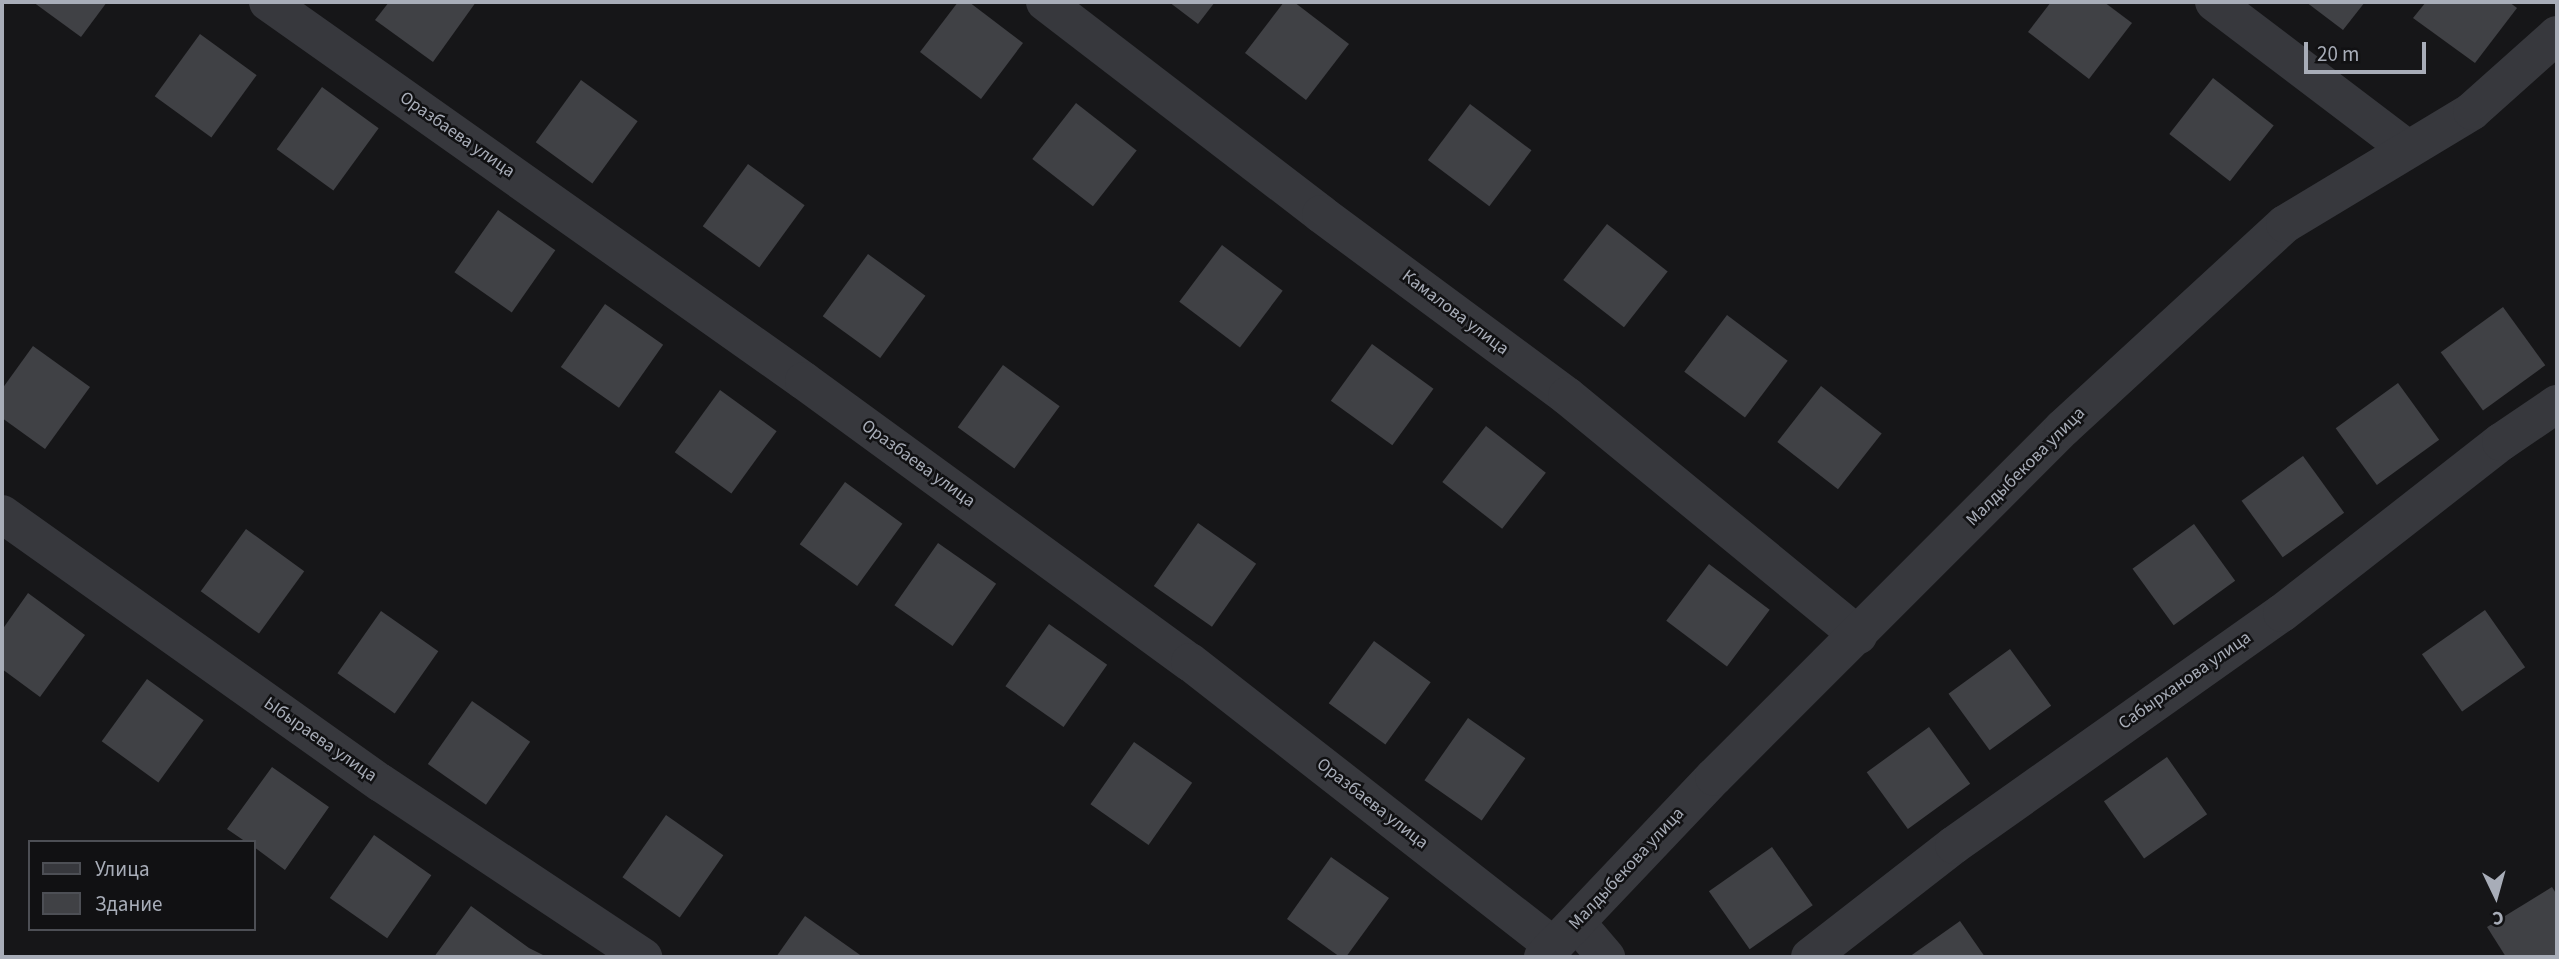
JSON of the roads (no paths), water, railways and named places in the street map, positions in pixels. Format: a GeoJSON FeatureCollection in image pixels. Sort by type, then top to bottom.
{"type":"FeatureCollection","features":[{"type":"Feature","properties":{"kind":"street","name":"Оразбаева улица"},"geometry":{"type":"LineString","coordinates":[[268,2],[804,381],[1190,662],[1558,942]]}},
{"type":"Feature","properties":{"kind":"street","name":"Камалова улица"},"geometry":{"type":"LineString","coordinates":[[1045,2],[1321,214],[1567,396],[1858,635]]}},
{"type":"Feature","properties":{"kind":"street"},"geometry":{"type":"LineString","coordinates":[[2214,2],[2408,149]]}},
{"type":"Feature","properties":{"kind":"street","name":"Малдыбекова улица"},"geometry":{"type":"LineString","coordinates":[[1558,942],[1714,777],[2063,428],[2285,224],[2472,111],[2557,35]]}},
{"type":"Feature","properties":{"kind":"street","name":"Сабырханова улица"},"geometry":{"type":"LineString","coordinates":[[1810,957],[1954,845],[2282,613],[2501,442],[2557,404]]}},
{"type":"Feature","properties":{"kind":"street","name":"Ыбыраева улица"},"geometry":{"type":"LineString","coordinates":[[2,514],[381,783],[643,957]]}},
{"type":"Feature","properties":{"kind":"street"},"geometry":{"type":"LineString","coordinates":[[1558,942],[1606,957]]}}]}
